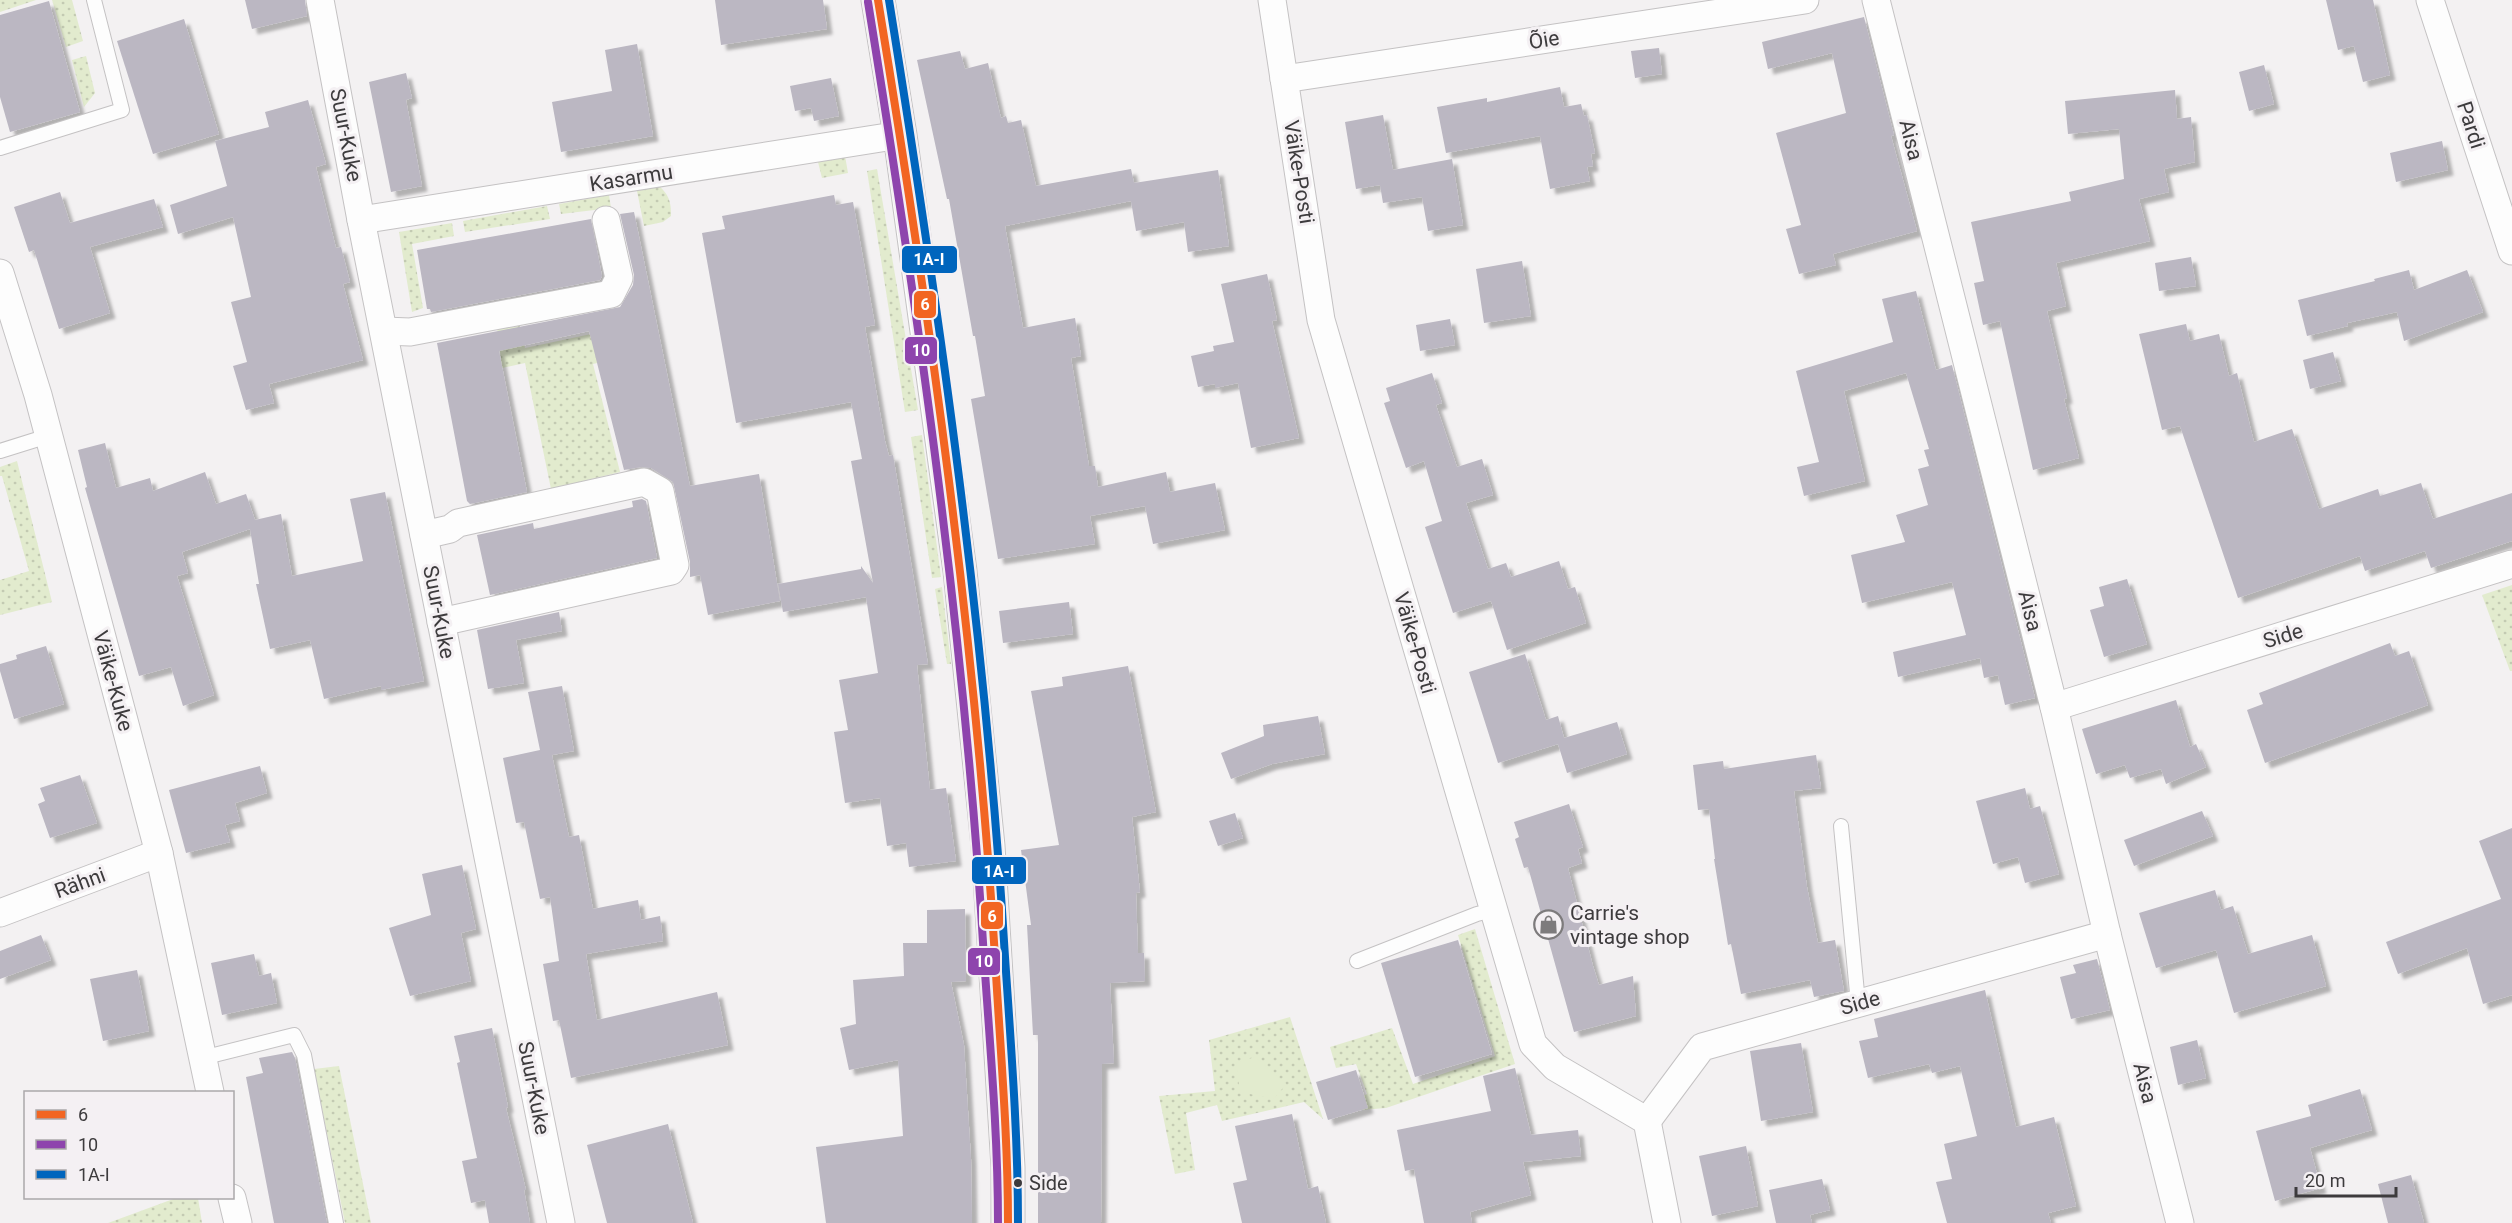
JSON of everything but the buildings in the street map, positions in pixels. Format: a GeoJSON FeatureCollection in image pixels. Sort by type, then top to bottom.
{"type":"FeatureCollection","features":[{"type":"Feature","properties":{"kind":"street","name":"Suur-Kuke"},"geometry":{"type":"LineString","coordinates":[[320,0],[361,220],[561,1223]]}},
{"type":"Feature","properties":{"kind":"street"},"geometry":{"type":"LineString","coordinates":[[878,0],[900,135],[960,571],[988,846],[1008,1167],[1008,1223]]}},
{"type":"Feature","properties":{"kind":"street","name":"Väike-Posti"},"geometry":{"type":"LineString","coordinates":[[1272,0],[1321,320],[1533,1044],[1555,1067],[1647,1121]]}},
{"type":"Feature","properties":{"kind":"street","name":"Õie"},"geometry":{"type":"LineString","coordinates":[[1284,79],[1804,0]]}},
{"type":"Feature","properties":{"kind":"street","name":"Aisa"},"geometry":{"type":"LineString","coordinates":[[1876,0],[2054,707],[2107,934],[2180,1223]]}},
{"type":"Feature","properties":{"kind":"street","name":"Pardi"},"geometry":{"type":"LineString","coordinates":[[2430,0],[2512,251]]}},
{"type":"Feature","properties":{"kind":"street","name":"Kasarmu"},"geometry":{"type":"LineString","coordinates":[[361,220],[900,135]]}},
{"type":"Feature","properties":{"kind":"street"},"geometry":{"type":"LineString","coordinates":[[384,331],[410,332],[612,294],[619,278],[606,220]]}},
{"type":"Feature","properties":{"kind":"street","name":"Väike-Kuke"},"geometry":{"type":"LineString","coordinates":[[0,273],[48,436],[159,853],[210,1091]]}},
{"type":"Feature","properties":{"kind":"street"},"geometry":{"type":"LineString","coordinates":[[424,535],[450,529],[458,524],[644,482],[660,491],[675,565],[671,571],[441,622]]}},
{"type":"Feature","properties":{"kind":"street","name":"Side"},"geometry":{"type":"LineString","coordinates":[[2054,707],[2512,564]]}},
{"type":"Feature","properties":{"kind":"street","name":"Rähni"},"geometry":{"type":"LineString","coordinates":[[0,913],[159,853]]}},
{"type":"Feature","properties":{"kind":"street","name":"Side"},"geometry":{"type":"LineString","coordinates":[[1647,1121],[1702,1047],[2107,934]]}},
{"type":"Feature","properties":{"kind":"street"},"geometry":{"type":"LineString","coordinates":[[1647,1121],[1667,1223]]}},
{"type":"Feature","properties":{"kind":"street"},"geometry":{"type":"LineString","coordinates":[[232,1199],[238,1223]]}},
{"type":"Feature","properties":{"kind":"lane"},"geometry":{"type":"LineString","coordinates":[[0,148],[123,110],[94,0]]}},
{"type":"Feature","properties":{"kind":"lane"},"geometry":{"type":"LineString","coordinates":[[0,451],[48,436]]}},
{"type":"Feature","properties":{"kind":"lane"},"geometry":{"type":"LineString","coordinates":[[1841,826],[1858,1003]]}},
{"type":"Feature","properties":{"kind":"lane"},"geometry":{"type":"LineString","coordinates":[[1358,961],[1477,914],[1493,910]]}},
{"type":"Feature","properties":{"kind":"lane"},"geometry":{"type":"LineString","coordinates":[[202,1058],[294,1035],[304,1055],[336,1223]]}},
{"type":"Feature","properties":{"kind":"green space"},"geometry":{"type":"Polygon","coordinates":[[[0,0],[36,0],[0,12],[0,0]]]}},
{"type":"Feature","properties":{"kind":"green space"},"geometry":{"type":"Polygon","coordinates":[[[52,0],[72,0],[83,41],[66,47],[52,0]]]}},
{"type":"Feature","properties":{"kind":"green space"},"geometry":{"type":"Polygon","coordinates":[[[86,56],[95,93],[84,107],[72,60],[86,56]]]}},
{"type":"Feature","properties":{"kind":"green space"},"geometry":{"type":"Polygon","coordinates":[[[844,150],[848,173],[822,178],[816,154],[844,150]]]}},
{"type":"Feature","properties":{"kind":"green space"},"geometry":{"type":"Polygon","coordinates":[[[877,169],[918,410],[905,412],[867,171],[877,169]]]}},
{"type":"Feature","properties":{"kind":"green space"},"geometry":{"type":"Polygon","coordinates":[[[658,185],[669,199],[671,216],[663,222],[644,226],[637,191],[658,185]]]}},
{"type":"Feature","properties":{"kind":"green space"},"geometry":{"type":"Polygon","coordinates":[[[609,195],[611,208],[561,214],[559,204],[609,195]]]}},
{"type":"Feature","properties":{"kind":"green space"},"geometry":{"type":"Polygon","coordinates":[[[547,206],[550,219],[465,232],[463,221],[547,206]]]}},
{"type":"Feature","properties":{"kind":"green space"},"geometry":{"type":"Polygon","coordinates":[[[452,223],[454,236],[412,244],[423,308],[412,312],[399,232],[452,223]]]}},
{"type":"Feature","properties":{"kind":"green space"},"geometry":{"type":"Polygon","coordinates":[[[519,323],[525,348],[591,334],[623,357],[593,364],[620,472],[551,489],[525,363],[502,368],[497,327],[519,323]]]}},
{"type":"Feature","properties":{"kind":"green space"},"geometry":{"type":"Polygon","coordinates":[[[922,435],[941,577],[932,578],[911,437],[922,435]]]}},
{"type":"Feature","properties":{"kind":"green space"},"geometry":{"type":"Polygon","coordinates":[[[17,461],[52,602],[0,615],[0,580],[29,571],[2,476],[0,476],[0,467],[17,461]]]}},
{"type":"Feature","properties":{"kind":"green space"},"geometry":{"type":"Polygon","coordinates":[[[2512,585],[2512,671],[2510,671],[2482,595],[2512,585]]]}},
{"type":"Feature","properties":{"kind":"green space"},"geometry":{"type":"Polygon","coordinates":[[[942,587],[951,664],[947,664],[935,589],[942,587]]]}},
{"type":"Feature","properties":{"kind":"green space"},"geometry":{"type":"Polygon","coordinates":[[[1475,929],[1515,1064],[1386,1108],[1348,1111],[1346,1104],[1367,1094],[1356,1064],[1336,1068],[1330,1047],[1392,1028],[1413,1084],[1495,1056],[1458,935],[1475,929]]]}},
{"type":"Feature","properties":{"kind":"green space"},"geometry":{"type":"Polygon","coordinates":[[[1290,1017],[1323,1119],[1304,1102],[1222,1121],[1217,1105],[1186,1113],[1195,1170],[1175,1174],[1159,1096],[1215,1091],[1209,1040],[1290,1017]]]}},
{"type":"Feature","properties":{"kind":"green space"},"geometry":{"type":"Polygon","coordinates":[[[1255,1057],[1286,1084],[1274,1099],[1240,1092],[1236,1063],[1255,1057]]]}},
{"type":"Feature","properties":{"kind":"green space"},"geometry":{"type":"Polygon","coordinates":[[[339,1066],[371,1223],[345,1223],[314,1069],[339,1066]]]}},
{"type":"Feature","properties":{"kind":"green space"},"geometry":{"type":"Polygon","coordinates":[[[173,1199],[198,1199],[202,1223],[108,1223],[173,1199]]]}},
{"type":"Feature","properties":{"kind":"transit line","name":"6"},"geometry":{"type":"LineString","coordinates":[[878,0],[933,358],[976,717],[995,957],[1005,1123],[1008,1223]]}},
{"type":"Feature","properties":{"kind":"transit line","name":"1A-I"},"geometry":{"type":"LineString","coordinates":[[889,0],[943,358],[986,717],[997,837],[1014,1090],[1018,1223]]}},
{"type":"Feature","properties":{"kind":"transit line","name":"10"},"geometry":{"type":"LineString","coordinates":[[868,2],[922,359],[965,718],[976,838],[993,1090],[998,1223]]}},
{"type":"Feature","properties":{"kind":"place","name":"Carrie's vintage shop"},"geometry":{"type":"Point","coordinates":[1549,925]}},
{"type":"Feature","properties":{"kind":"place","name":"Side"},"geometry":{"type":"Point","coordinates":[1018,1183]}}]}
